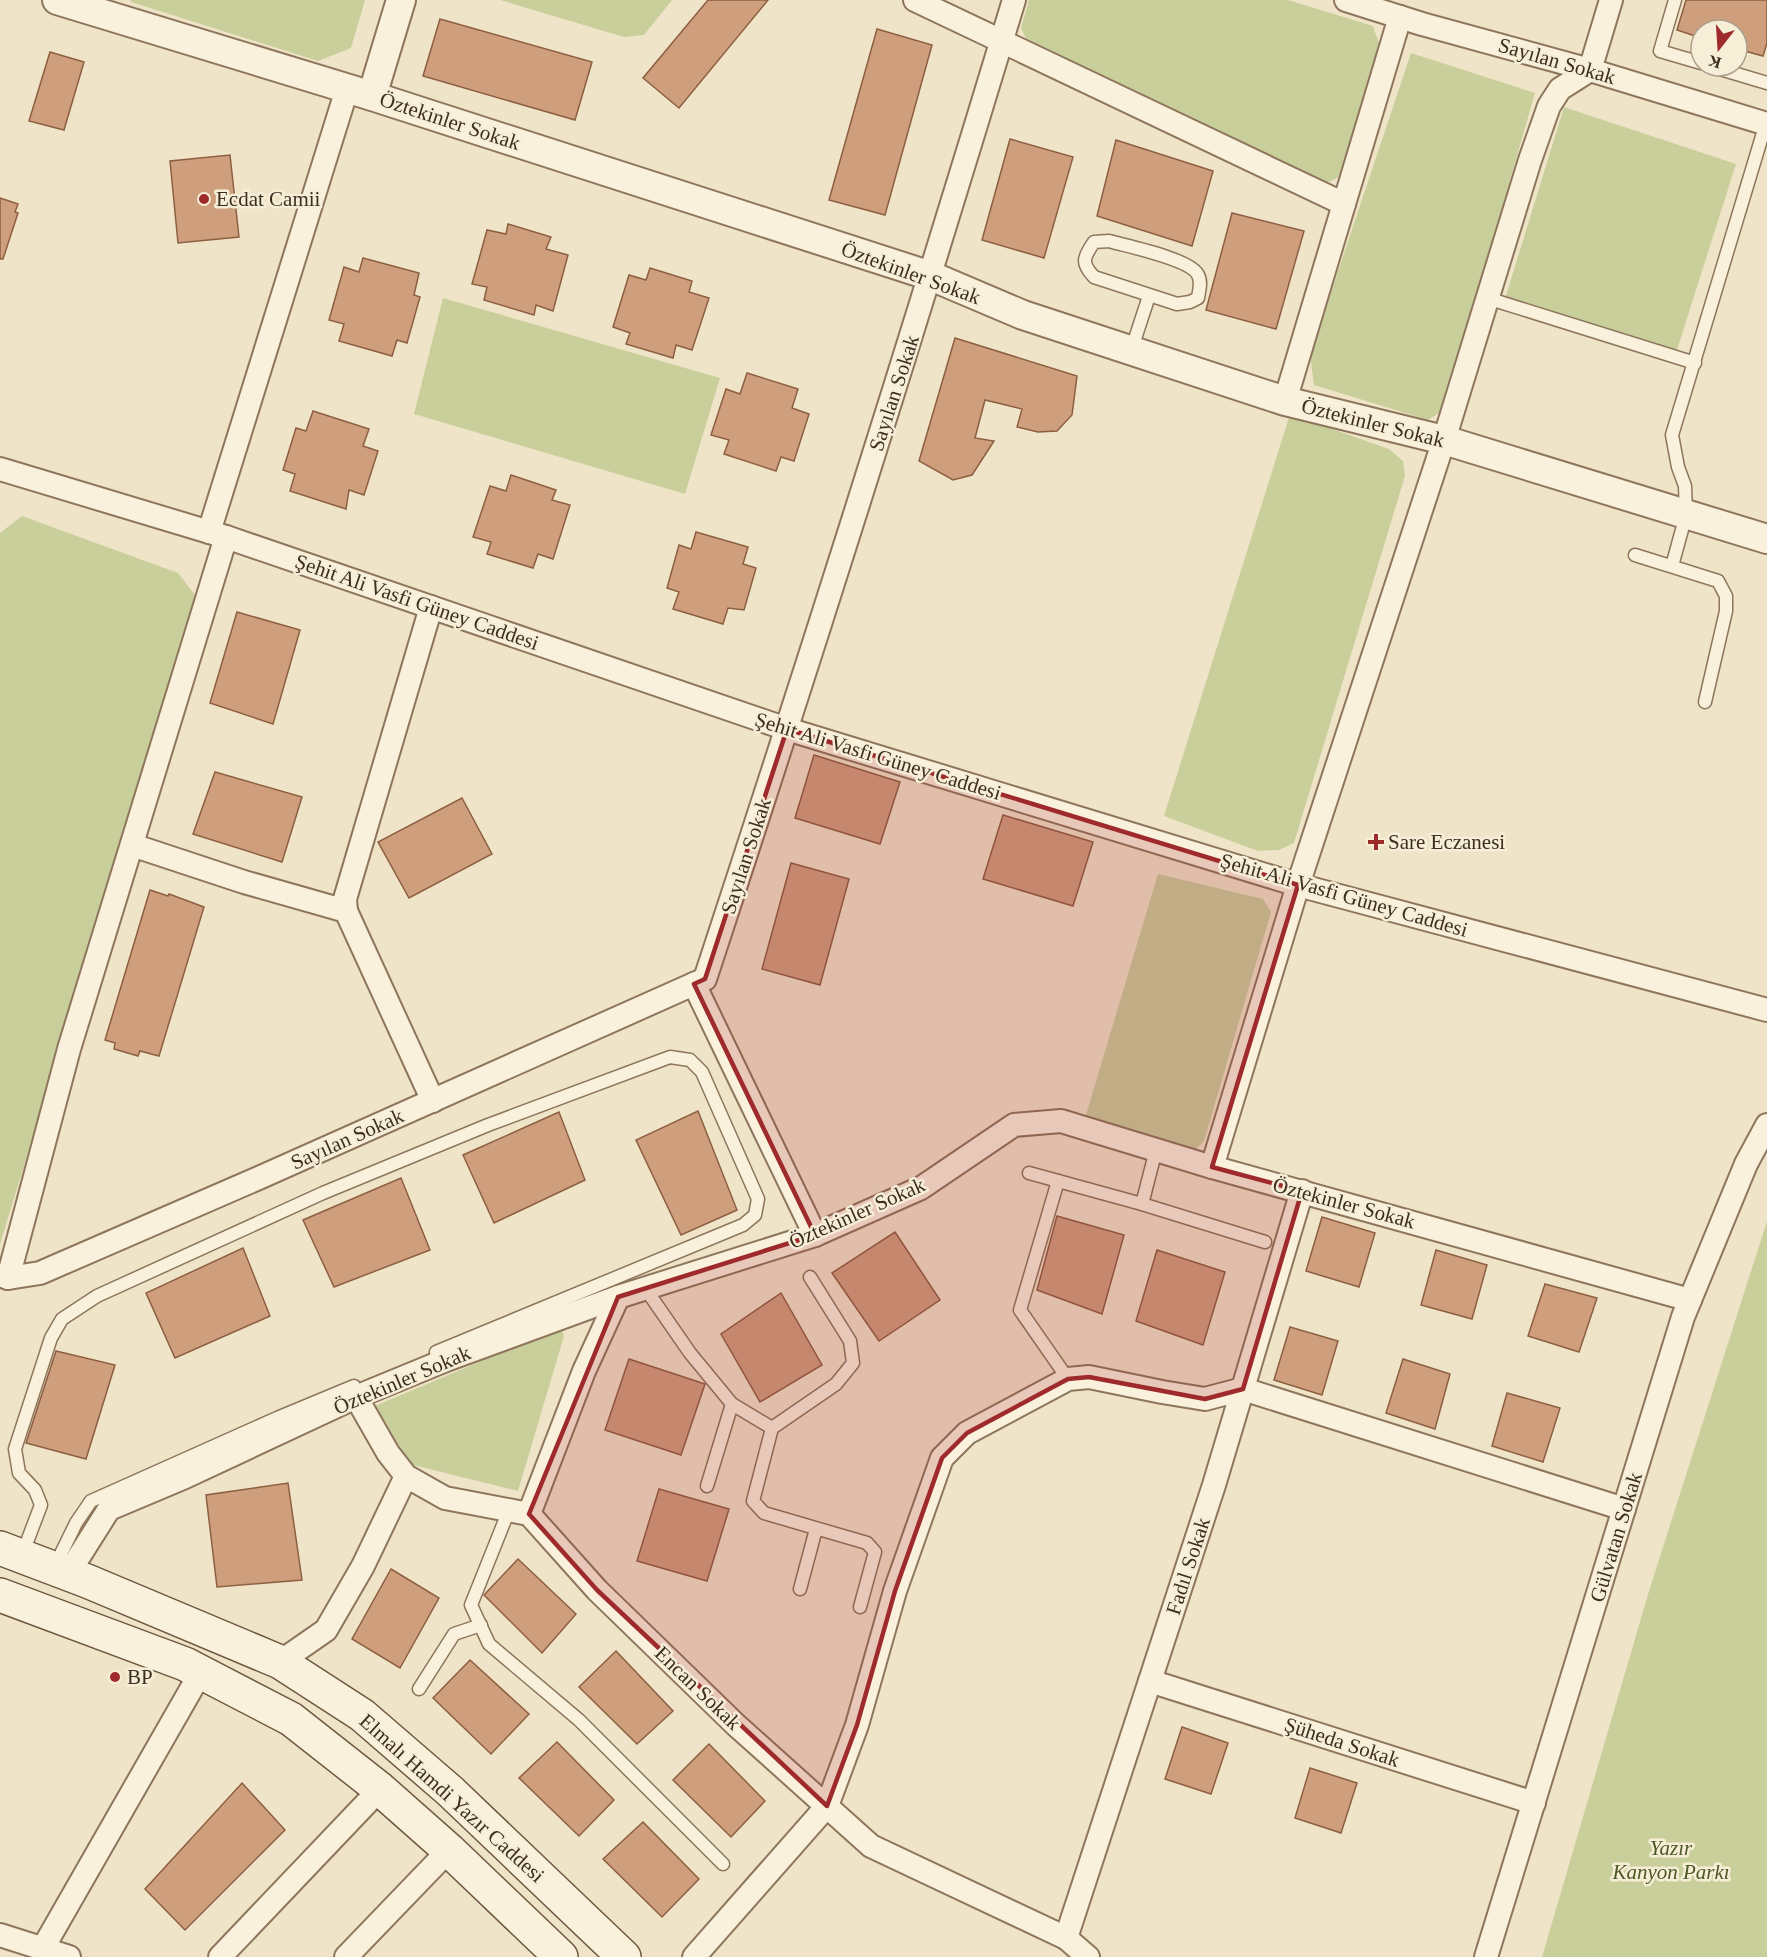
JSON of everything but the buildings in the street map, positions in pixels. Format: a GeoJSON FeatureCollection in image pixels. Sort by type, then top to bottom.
{"type":"FeatureCollection","features":[{"type":"Feature","properties":{"kind":"main road","name":"Elmalı Hamdi Yazır Caddesi"},"geometry":{"type":"LineString","coordinates":[[11,1552],[280,1662],[362,1715],[441,1783],[624,1957]]}},
{"type":"Feature","properties":{"kind":"main road","name":"Elmalı Hamdi Yazır Caddesi"},"geometry":{"type":"LineString","coordinates":[[0,1595],[185,1664],[291,1719],[380,1789],[561,1957]]}},
{"type":"Feature","properties":{"kind":"street"},"geometry":{"type":"LineString","coordinates":[[4,1276],[69,1049],[132,844],[218,534],[360,93],[401,0]]}},
{"type":"Feature","properties":{"kind":"street"},"geometry":{"type":"LineString","coordinates":[[915,0],[1344,204]]}},
{"type":"Feature","properties":{"kind":"street","name":"Sayılan Sokak"},"geometry":{"type":"LineString","coordinates":[[4,1276],[40,1273],[705,979],[788,729],[931,276],[1014,0]]}},
{"type":"Feature","properties":{"kind":"street","name":"Sayılan Sokak"},"geometry":{"type":"LineString","coordinates":[[1346,0],[1371,4],[1400,17],[1590,70],[1767,123]]}},
{"type":"Feature","properties":{"kind":"street"},"geometry":{"type":"LineString","coordinates":[[1212,1167],[1298,885],[1444,440],[1530,160],[1549,106],[1560,89],[1590,70],[1611,0]]}},
{"type":"Feature","properties":{"kind":"street","name":"Öztekinler Sokak"},"geometry":{"type":"LineString","coordinates":[[76,3],[931,276],[1023,315],[1285,400],[1444,440],[1767,539]]}},
{"type":"Feature","properties":{"kind":"street"},"geometry":{"type":"LineString","coordinates":[[1285,400],[1400,17]]}},
{"type":"Feature","properties":{"kind":"street","name":"Şehit Ali Vasfi Güney Caddesi"},"geometry":{"type":"LineString","coordinates":[[0,468],[218,534],[788,729],[1298,885],[1767,1010]]}},
{"type":"Feature","properties":{"kind":"street"},"geometry":{"type":"LineString","coordinates":[[431,607],[345,900],[346,911],[433,1101]]}},
{"type":"Feature","properties":{"kind":"street"},"geometry":{"type":"LineString","coordinates":[[132,844],[244,882],[346,911]]}},
{"type":"Feature","properties":{"kind":"street"},"geometry":{"type":"LineString","coordinates":[[694,984],[815,1236]]}},
{"type":"Feature","properties":{"kind":"street","name":"Öztekinler Sokak"},"geometry":{"type":"LineString","coordinates":[[61,1571],[109,1509],[185,1478],[356,1397],[446,1360],[618,1297],[815,1236],[921,1188],[1014,1125],[1061,1121],[1212,1167],[1690,1300]]}},
{"type":"Feature","properties":{"kind":"street","name":"Gülvatan Sokak"},"geometry":{"type":"LineString","coordinates":[[1486,1957],[1690,1300],[1746,1164],[1767,1125]]}},
{"type":"Feature","properties":{"kind":"street","name":"Fadıl Sokak"},"geometry":{"type":"LineString","coordinates":[[1066,1938],[1214,1485],[1302,1191]]}},
{"type":"Feature","properties":{"kind":"street"},"geometry":{"type":"LineString","coordinates":[[356,1397],[388,1453],[406,1476],[445,1498],[519,1512],[618,1297]]}},
{"type":"Feature","properties":{"kind":"street"},"geometry":{"type":"LineString","coordinates":[[694,1957],[827,1806],[858,1725],[895,1591],[942,1458],[967,1433],[1068,1379],[1089,1377],[1205,1399],[1243,1389],[1624,1509]]}},
{"type":"Feature","properties":{"kind":"street"},"geometry":{"type":"LineString","coordinates":[[280,1662],[326,1630],[363,1566],[406,1476]]}},
{"type":"Feature","properties":{"kind":"street","name":"Encan Sokak"},"geometry":{"type":"LineString","coordinates":[[519,1512],[736,1725],[871,1846],[1066,1938],[1088,1957]]}},
{"type":"Feature","properties":{"kind":"street"},"geometry":{"type":"LineString","coordinates":[[43,1948],[201,1672]]}},
{"type":"Feature","properties":{"kind":"street","name":"Şüheda Sokak"},"geometry":{"type":"LineString","coordinates":[[1150,1681],[1534,1803]]}},
{"type":"Feature","properties":{"kind":"street"},"geometry":{"type":"LineString","coordinates":[[220,1957],[380,1789]]}},
{"type":"Feature","properties":{"kind":"street"},"geometry":{"type":"LineString","coordinates":[[346,1957],[448,1850]]}},
{"type":"Feature","properties":{"kind":"street"},"geometry":{"type":"LineString","coordinates":[[0,1935],[69,1957]]}},
{"type":"Feature","properties":{"kind":"lane"},"geometry":{"type":"LineString","coordinates":[[1675,0],[1659,51],[1689,60]]}},
{"type":"Feature","properties":{"kind":"lane"},"geometry":{"type":"LineString","coordinates":[[1749,78],[1767,83]]}},
{"type":"Feature","properties":{"kind":"lane"},"geometry":{"type":"LineString","coordinates":[[1672,566],[1686,515],[1685,486],[1677,467],[1672,435],[1767,123]]}},
{"type":"Feature","properties":{"kind":"lane"},"geometry":{"type":"LineString","coordinates":[[1109,242],[1165,256],[1189,266],[1198,274],[1200,285],[1198,298],[1190,302],[1177,304],[1149,296],[1094,278],[1086,268],[1085,256],[1094,243],[1109,242]]}},
{"type":"Feature","properties":{"kind":"lane"},"geometry":{"type":"LineString","coordinates":[[1131,351],[1149,296]]}},
{"type":"Feature","properties":{"kind":"lane"},"geometry":{"type":"LineString","coordinates":[[1487,298],[1695,363]]}},
{"type":"Feature","properties":{"kind":"lane"},"geometry":{"type":"LineString","coordinates":[[1635,555],[1718,581],[1726,596],[1726,610],[1705,702]]}},
{"type":"Feature","properties":{"kind":"lane"},"geometry":{"type":"LineString","coordinates":[[11,1552],[41,1505],[35,1490],[19,1473],[15,1449],[51,1338],[62,1319],[97,1296],[322,1193],[488,1125],[670,1057],[690,1060],[702,1072],[758,1199],[755,1215],[744,1225],[277,1418],[91,1502],[76,1522],[61,1571]]}},
{"type":"Feature","properties":{"kind":"lane"},"geometry":{"type":"LineString","coordinates":[[1142,1204],[1156,1150]]}},
{"type":"Feature","properties":{"kind":"lane"},"geometry":{"type":"LineString","coordinates":[[1029,1173],[1142,1204],[1265,1242]]}},
{"type":"Feature","properties":{"kind":"lane"},"geometry":{"type":"LineString","coordinates":[[1058,1181],[1020,1310],[1068,1379]]}},
{"type":"Feature","properties":{"kind":"lane"},"geometry":{"type":"LineString","coordinates":[[810,1278],[850,1341],[853,1364],[836,1384],[772,1428],[753,1501],[764,1513],[867,1543],[875,1552],[860,1607]]}},
{"type":"Feature","properties":{"kind":"lane"},"geometry":{"type":"LineString","coordinates":[[645,1288],[690,1353],[732,1404],[772,1428]]}},
{"type":"Feature","properties":{"kind":"lane"},"geometry":{"type":"LineString","coordinates":[[707,1486],[732,1404]]}},
{"type":"Feature","properties":{"kind":"lane"},"geometry":{"type":"LineString","coordinates":[[519,1512],[471,1605],[489,1644],[579,1720],[723,1864]]}},
{"type":"Feature","properties":{"kind":"lane"},"geometry":{"type":"LineString","coordinates":[[800,1589],[816,1529]]}},
{"type":"Feature","properties":{"kind":"lane"},"geometry":{"type":"LineString","coordinates":[[419,1689],[454,1634],[481,1625]]}},
{"type":"Feature","properties":{"kind":"highlighted area"},"geometry":{"type":"Polygon","coordinates":[[[787,729],[1298,885],[1212,1167],[1302,1191],[1243,1389],[1205,1399],[1089,1377],[1068,1379],[967,1433],[942,1458],[895,1591],[857,1725],[827,1806],[597,1590],[529,1514],[618,1297],[815,1235],[694,984],[705,979],[787,729]]]}},
{"type":"Feature","properties":{"kind":"green space"},"geometry":{"type":"Polygon","coordinates":[[[131,0],[365,0],[351,48],[318,61],[131,2],[131,0]]]}},
{"type":"Feature","properties":{"kind":"green space"},"geometry":{"type":"Polygon","coordinates":[[[500,0],[672,0],[644,35],[624,37],[500,0]]]}},
{"type":"Feature","properties":{"kind":"green space"},"geometry":{"type":"Polygon","coordinates":[[[1029,0],[1288,0],[1373,26],[1381,49],[1339,177],[1326,183],[1028,43],[1021,28],[1029,0]]]}},
{"type":"Feature","properties":{"kind":"green space"},"geometry":{"type":"Polygon","coordinates":[[[1411,53],[1535,93],[1445,409],[1428,420],[1314,385],[1310,355],[1411,53]]]}},
{"type":"Feature","properties":{"kind":"green space"},"geometry":{"type":"Polygon","coordinates":[[[1564,107],[1736,164],[1677,350],[1669,354],[1504,302],[1564,107]]]}},
{"type":"Feature","properties":{"kind":"green space"},"geometry":{"type":"Polygon","coordinates":[[[443,298],[720,378],[685,494],[414,414],[443,298]]]}},
{"type":"Feature","properties":{"kind":"green space"},"geometry":{"type":"Polygon","coordinates":[[[1290,414],[1389,449],[1403,461],[1405,476],[1294,843],[1279,850],[1258,851],[1164,816],[1290,414]]]}},
{"type":"Feature","properties":{"kind":"green space"},"geometry":{"type":"Polygon","coordinates":[[[22,516],[178,573],[198,599],[0,1244],[0,533],[22,516]]]}},
{"type":"Feature","properties":{"kind":"green space"},"geometry":{"type":"Polygon","coordinates":[[[1158,874],[1263,899],[1271,912],[1204,1141],[1191,1154],[1083,1125],[1158,874]]]}},
{"type":"Feature","properties":{"kind":"green space","name":"Yazır Kanyon Parkı"},"geometry":{"type":"Polygon","coordinates":[[[1767,1221],[1767,1957],[1542,1957],[1649,1591],[1767,1221]]]}},
{"type":"Feature","properties":{"kind":"green space"},"geometry":{"type":"Polygon","coordinates":[[[561,1327],[564,1336],[518,1491],[405,1463],[375,1406],[561,1327]]]}},
{"type":"Feature","properties":{"kind":"place","name":"Ecdat Camii"},"geometry":{"type":"Point","coordinates":[204,199]}},
{"type":"Feature","properties":{"kind":"place","name":"Sare Eczanesi"},"geometry":{"type":"Point","coordinates":[1376,842]}},
{"type":"Feature","properties":{"kind":"place","name":"BP"},"geometry":{"type":"Point","coordinates":[115,1677]}}]}
